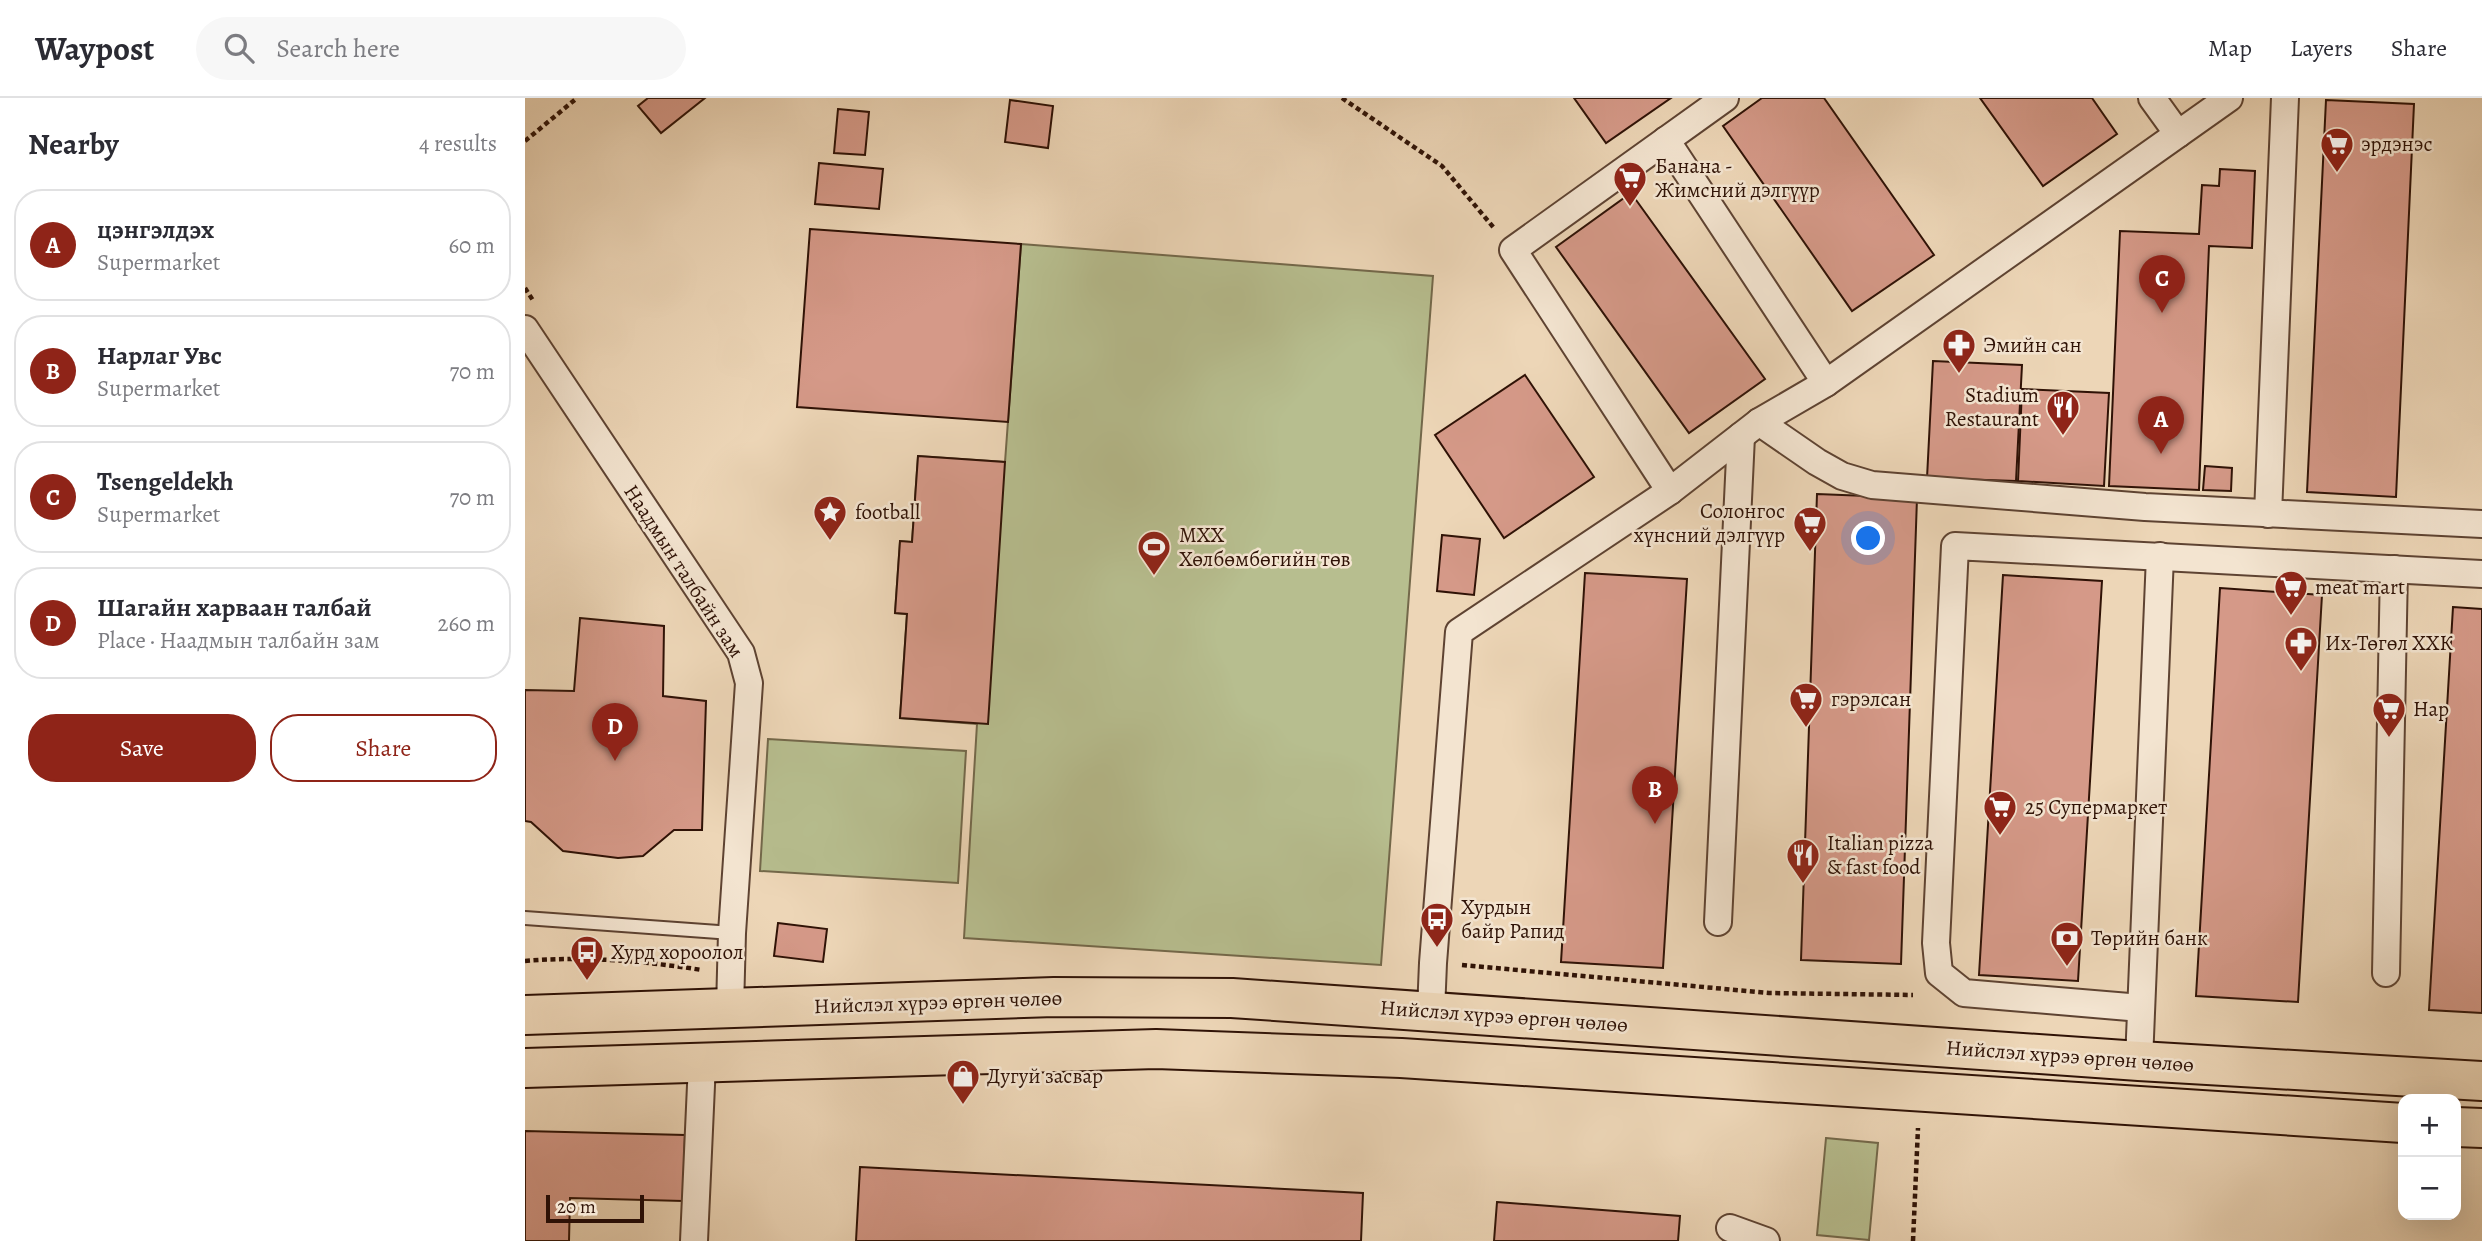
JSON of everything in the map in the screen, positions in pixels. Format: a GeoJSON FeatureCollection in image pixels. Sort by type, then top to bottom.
{"type":"FeatureCollection","features":[{"type":"Feature","properties":{"kind":"main road","name":"Нийслэл хүрээ өргөн чөлөө"},"geometry":{"type":"LineString","coordinates":[[525,1015],[1105,997],[1232,998],[2139,1061],[2482,1081]]}},
{"type":"Feature","properties":{"kind":"main road"},"geometry":{"type":"LineString","coordinates":[[1105,997],[1106,1051]]}},
{"type":"Feature","properties":{"kind":"main road","name":"Нийслэл хүрээ өргөн чөлөө"},"geometry":{"type":"LineString","coordinates":[[525,1068],[1156,1049],[1415,1059],[2398,1123]]}},
{"type":"Feature","properties":{"kind":"main road"},"geometry":{"type":"LineString","coordinates":[[2461,1126],[2482,1128]]}},
{"type":"Feature","properties":{"kind":"street"},"geometry":{"type":"LineString","coordinates":[[1670,491],[1513,250],[1725,98]]}},
{"type":"Feature","properties":{"kind":"street"},"geometry":{"type":"LineString","coordinates":[[2152,98],[2178,134]]}},
{"type":"Feature","properties":{"kind":"street"},"geometry":{"type":"LineString","coordinates":[[1431,1011],[1459,632],[1670,491],[1750,429],[1826,383],[2229,98]]}},
{"type":"Feature","properties":{"kind":"street"},"geometry":{"type":"LineString","coordinates":[[2268,514],[2285,98]]}},
{"type":"Feature","properties":{"kind":"street"},"geometry":{"type":"LineString","coordinates":[[1666,140],[1826,383]]}},
{"type":"Feature","properties":{"kind":"street","name":"Наадмын талбайн зам"},"geometry":{"type":"LineString","coordinates":[[525,329],[741,653],[749,683],[732,933],[730,1010]]}},
{"type":"Feature","properties":{"kind":"street"},"geometry":{"type":"LineString","coordinates":[[1750,429],[1842,477],[1872,485],[1957,494],[2268,514],[2482,524]]}},
{"type":"Feature","properties":{"kind":"street"},"geometry":{"type":"LineString","coordinates":[[1718,922],[1750,429]]}},
{"type":"Feature","properties":{"kind":"street"},"geometry":{"type":"LineString","coordinates":[[2141,1008],[1964,993],[1939,973],[1936,943],[1955,546],[2482,574]]}},
{"type":"Feature","properties":{"kind":"street"},"geometry":{"type":"LineString","coordinates":[[2139,1061],[2160,556]]}},
{"type":"Feature","properties":{"kind":"street"},"geometry":{"type":"LineString","coordinates":[[2386,973],[2394,569]]}},
{"type":"Feature","properties":{"kind":"street"},"geometry":{"type":"LineString","coordinates":[[694,1241],[702,1063]]}},
{"type":"Feature","properties":{"kind":"street"},"geometry":{"type":"LineString","coordinates":[[1730,1228],[1766,1241]]}},
{"type":"Feature","properties":{"kind":"lane"},"geometry":{"type":"LineString","coordinates":[[525,918],[732,933]]}},
{"type":"Feature","properties":{"kind":"path"},"geometry":{"type":"LineString","coordinates":[[525,141],[577,98]]}},
{"type":"Feature","properties":{"kind":"path"},"geometry":{"type":"LineString","coordinates":[[1342,98],[1442,166],[1513,250]]}},
{"type":"Feature","properties":{"kind":"path"},"geometry":{"type":"LineString","coordinates":[[1433,963],[1769,993],[1913,995]]}},
{"type":"Feature","properties":{"kind":"path"},"geometry":{"type":"LineString","coordinates":[[1913,1241],[1919,1116]]}},
{"type":"Feature","properties":{"kind":"green space","name":"МХХ Хөлбөмбөгийн төв"},"geometry":{"type":"Polygon","coordinates":[[[1021,244],[1433,276],[1381,965],[964,938],[977,724],[900,718],[907,614],[895,613],[900,541],[912,542],[918,456],[1005,462],[1021,244]]]}},
{"type":"Feature","properties":{"kind":"green space"},"geometry":{"type":"Polygon","coordinates":[[[768,739],[966,751],[958,883],[760,871],[768,739]]]}},
{"type":"Feature","properties":{"kind":"green space"},"geometry":{"type":"Polygon","coordinates":[[[1826,1138],[1878,1143],[1869,1240],[1817,1235],[1826,1138]]]}},
{"type":"Feature","properties":{"kind":"building"},"geometry":{"type":"Polygon","coordinates":[[[648,98],[705,98],[661,133],[638,106],[648,98]]]}},
{"type":"Feature","properties":{"kind":"building"},"geometry":{"type":"Polygon","coordinates":[[[1574,98],[1671,98],[1606,143],[1574,98]]]}},
{"type":"Feature","properties":{"kind":"building"},"geometry":{"type":"Polygon","coordinates":[[[1762,98],[1824,98],[1934,255],[1852,311],[1723,126],[1762,98]]]}},
{"type":"Feature","properties":{"kind":"building"},"geometry":{"type":"Polygon","coordinates":[[[1980,98],[2092,98],[2117,134],[2043,186],[1980,98]]]}},
{"type":"Feature","properties":{"kind":"building"},"geometry":{"type":"Polygon","coordinates":[[[1010,100],[1053,106],[1048,148],[1005,142],[1010,100]]]}},
{"type":"Feature","properties":{"kind":"building"},"geometry":{"type":"Polygon","coordinates":[[[2326,100],[2414,104],[2396,497],[2307,492],[2326,100]]]}},
{"type":"Feature","properties":{"kind":"building"},"geometry":{"type":"Polygon","coordinates":[[[838,109],[869,112],[865,155],[834,153],[838,109]]]}},
{"type":"Feature","properties":{"kind":"building"},"geometry":{"type":"Polygon","coordinates":[[[819,163],[883,169],[879,209],[815,204],[819,163]]]}},
{"type":"Feature","properties":{"kind":"building"},"geometry":{"type":"Polygon","coordinates":[[[2220,169],[2255,171],[2252,248],[2209,246],[2199,490],[2109,486],[2120,231],[2199,234],[2202,185],[2219,186],[2220,169]]]}},
{"type":"Feature","properties":{"kind":"building"},"geometry":{"type":"Polygon","coordinates":[[[1631,193],[1765,379],[1689,433],[1556,247],[1631,193]]]}},
{"type":"Feature","properties":{"kind":"building"},"geometry":{"type":"Polygon","coordinates":[[[810,229],[1021,244],[1008,422],[797,407],[810,229]]]}},
{"type":"Feature","properties":{"kind":"building"},"geometry":{"type":"Polygon","coordinates":[[[1933,361],[2022,365],[2016,481],[1927,478],[1933,361]]]}},
{"type":"Feature","properties":{"kind":"building"},"geometry":{"type":"Polygon","coordinates":[[[1525,375],[1594,477],[1504,538],[1435,435],[1525,375]]]}},
{"type":"Feature","properties":{"kind":"building","name":"Stadium Restaurant"},"geometry":{"type":"Polygon","coordinates":[[[2022,389],[2109,393],[2104,486],[2018,481],[2022,389]]]}},
{"type":"Feature","properties":{"kind":"building"},"geometry":{"type":"Polygon","coordinates":[[[918,456],[1005,462],[988,724],[900,718],[907,614],[895,613],[900,541],[912,542],[918,456]]]}},
{"type":"Feature","properties":{"kind":"building"},"geometry":{"type":"Polygon","coordinates":[[[2205,466],[2232,468],[2231,491],[2203,490],[2205,466]]]}},
{"type":"Feature","properties":{"kind":"building"},"geometry":{"type":"Polygon","coordinates":[[[1817,494],[1917,498],[1901,964],[1801,960],[1817,494]]]}},
{"type":"Feature","properties":{"kind":"building"},"geometry":{"type":"Polygon","coordinates":[[[1442,535],[1480,539],[1474,595],[1437,591],[1442,535]]]}},
{"type":"Feature","properties":{"kind":"building"},"geometry":{"type":"Polygon","coordinates":[[[1585,573],[1687,579],[1663,968],[1561,962],[1585,573]]]}},
{"type":"Feature","properties":{"kind":"building"},"geometry":{"type":"Polygon","coordinates":[[[2003,575],[2102,581],[2078,981],[1979,975],[2003,575]]]}},
{"type":"Feature","properties":{"kind":"building"},"geometry":{"type":"Polygon","coordinates":[[[2220,588],[2322,595],[2298,1002],[2196,996],[2220,588]]]}},
{"type":"Feature","properties":{"kind":"building"},"geometry":{"type":"Polygon","coordinates":[[[2453,607],[2482,609],[2482,1013],[2429,1010],[2453,607]]]}},
{"type":"Feature","properties":{"kind":"building"},"geometry":{"type":"Polygon","coordinates":[[[580,618],[664,626],[663,696],[706,701],[702,830],[674,830],[643,856],[618,858],[563,851],[531,822],[525,821],[525,690],[574,691],[580,618]]]}},
{"type":"Feature","properties":{"kind":"building"},"geometry":{"type":"Polygon","coordinates":[[[778,923],[827,929],[823,962],[774,956],[778,923]]]}},
{"type":"Feature","properties":{"kind":"building"},"geometry":{"type":"Polygon","coordinates":[[[525,1131],[685,1135],[683,1201],[570,1198],[569,1241],[525,1241],[525,1131]]]}},
{"type":"Feature","properties":{"kind":"building"},"geometry":{"type":"Polygon","coordinates":[[[860,1167],[1363,1193],[1361,1241],[856,1241],[860,1167]]]}},
{"type":"Feature","properties":{"kind":"building"},"geometry":{"type":"Polygon","coordinates":[[[1497,1202],[1680,1216],[1678,1241],[1494,1241],[1497,1202]]]}},
{"type":"Feature","properties":{"kind":"place","name":"эрдэнэс"},"geometry":{"type":"Point","coordinates":[2337,174]}},
{"type":"Feature","properties":{"kind":"place","name":"Банана - Жимсний дэлгүүр"},"geometry":{"type":"Point","coordinates":[1630,208]}},
{"type":"Feature","properties":{"kind":"place","name":"Tsengeldekh"},"geometry":{"type":"Point","coordinates":[2162,313]}},
{"type":"Feature","properties":{"kind":"place","name":"Эмийн сан"},"geometry":{"type":"Point","coordinates":[1959,375]}},
{"type":"Feature","properties":{"kind":"place","name":"Stadium Restaurant"},"geometry":{"type":"Point","coordinates":[2063,437]}},
{"type":"Feature","properties":{"kind":"place","name":"цэнгэлдэх"},"geometry":{"type":"Point","coordinates":[2161,454]}},
{"type":"Feature","properties":{"kind":"place","name":"football"},"geometry":{"type":"Point","coordinates":[830,542]}},
{"type":"Feature","properties":{"kind":"place","name":"Солонгос хүнсний дэлгүүр"},"geometry":{"type":"Point","coordinates":[1810,553]}},
{"type":"Feature","properties":{"kind":"place","name":"МХХ Хөлбөмбөгийн төв"},"geometry":{"type":"Point","coordinates":[1154,577]}},
{"type":"Feature","properties":{"kind":"place","name":"meat mart"},"geometry":{"type":"Point","coordinates":[2291,617]}},
{"type":"Feature","properties":{"kind":"place","name":"Их-Төгөл ХХК"},"geometry":{"type":"Point","coordinates":[2301,673]}},
{"type":"Feature","properties":{"kind":"place","name":"гэрэлсан"},"geometry":{"type":"Point","coordinates":[1806,729]}},
{"type":"Feature","properties":{"kind":"place","name":"Нар"},"geometry":{"type":"Point","coordinates":[2389,739]}},
{"type":"Feature","properties":{"kind":"place","name":"Шагайн харваан талбай"},"geometry":{"type":"Point","coordinates":[615,761]}},
{"type":"Feature","properties":{"kind":"place","name":"Нарлаг Увс"},"geometry":{"type":"Point","coordinates":[1655,824]}},
{"type":"Feature","properties":{"kind":"place","name":"25 Супермаркет"},"geometry":{"type":"Point","coordinates":[2000,837]}},
{"type":"Feature","properties":{"kind":"place","name":"Italian pizza & fast food"},"geometry":{"type":"Point","coordinates":[1803,885]}},
{"type":"Feature","properties":{"kind":"place","name":"Хурдын байр Рапид"},"geometry":{"type":"Point","coordinates":[1437,949]}},
{"type":"Feature","properties":{"kind":"place","name":"Төрийн банк"},"geometry":{"type":"Point","coordinates":[2067,968]}},
{"type":"Feature","properties":{"kind":"place","name":"Хурд хороолол"},"geometry":{"type":"Point","coordinates":[587,982]}},
{"type":"Feature","properties":{"kind":"place","name":"Дугуй засвар"},"geometry":{"type":"Point","coordinates":[963,1106]}}]}
